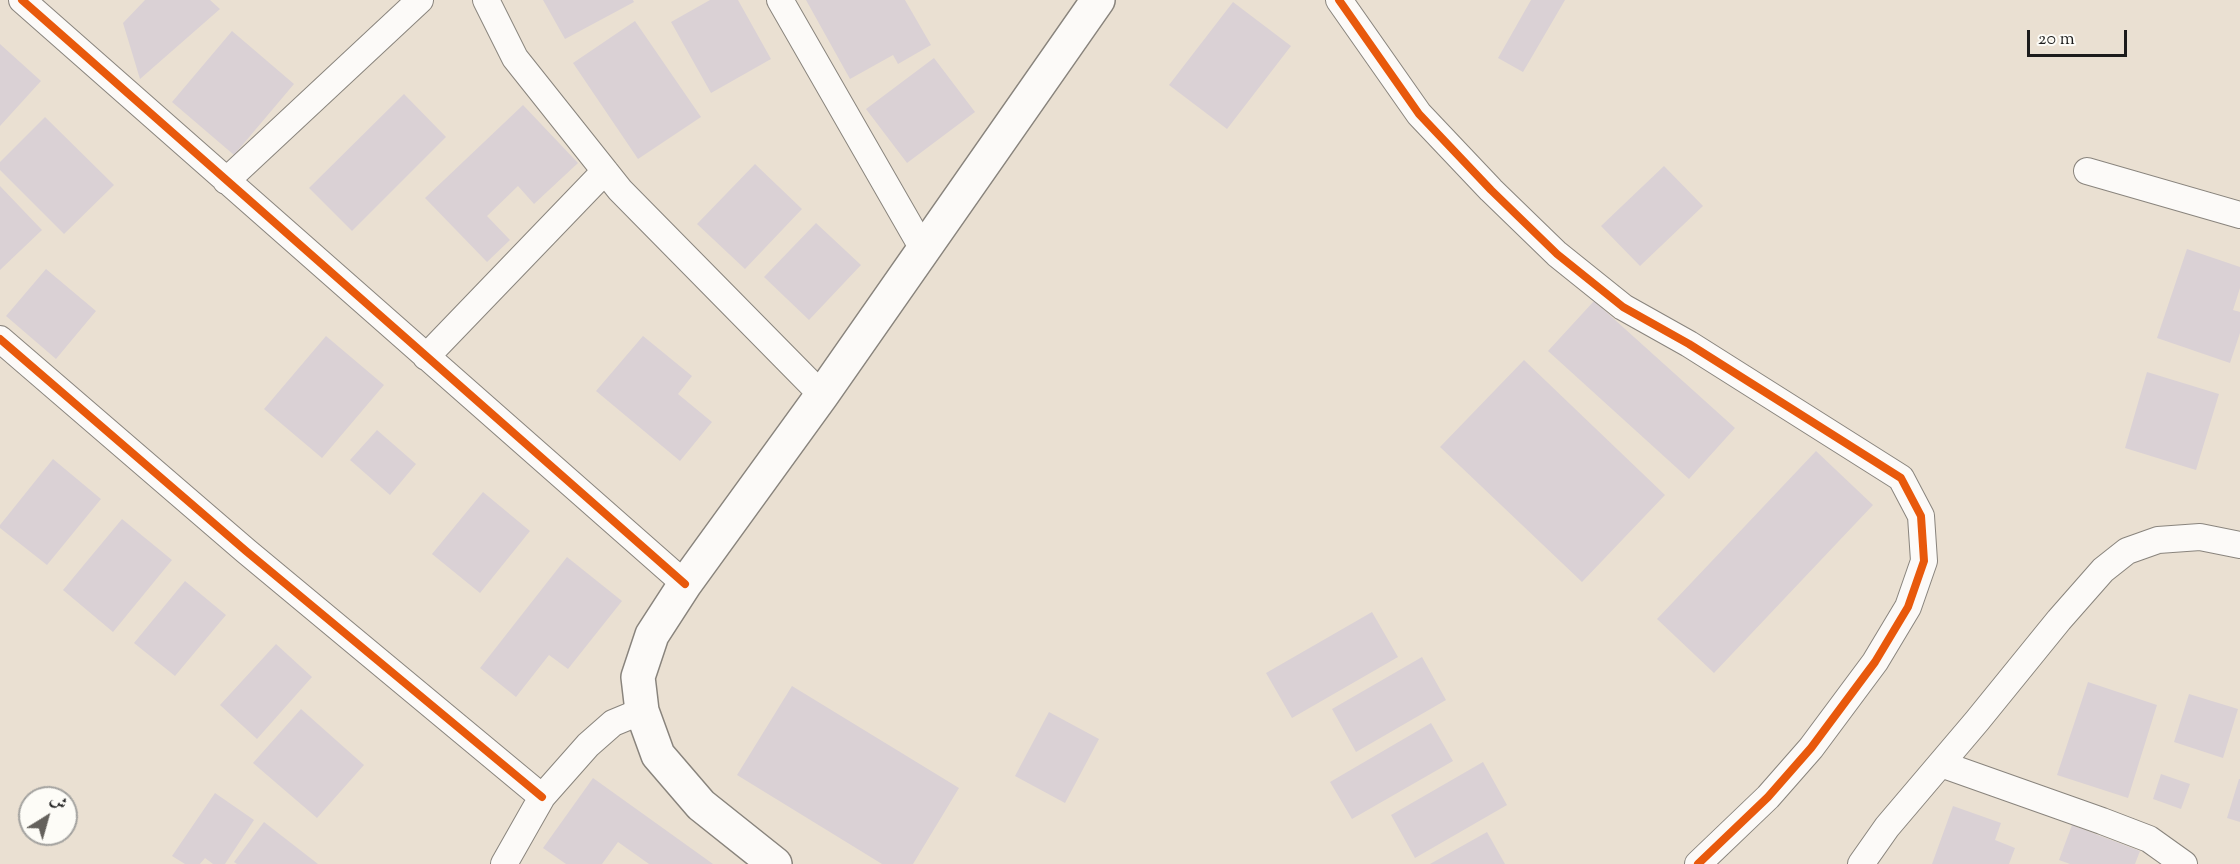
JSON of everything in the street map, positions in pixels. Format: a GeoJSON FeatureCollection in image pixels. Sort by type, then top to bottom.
{"type":"FeatureCollection","features":[{"type":"Feature","properties":{"kind":"main road"},"geometry":{"type":"LineString","coordinates":[[775,864],[701,805],[658,755],[642,711],[638,677],[652,635],[685,584],[822,395],[1098,0]]}},
{"type":"Feature","properties":{"kind":"street"},"geometry":{"type":"LineString","coordinates":[[22,0],[685,584]]}},
{"type":"Feature","properties":{"kind":"street"},"geometry":{"type":"LineString","coordinates":[[226,181],[420,0]]}},
{"type":"Feature","properties":{"kind":"street"},"geometry":{"type":"LineString","coordinates":[[486,0],[515,58],[620,190],[822,395]]}},
{"type":"Feature","properties":{"kind":"street"},"geometry":{"type":"LineString","coordinates":[[780,0],[923,249]]}},
{"type":"Feature","properties":{"kind":"street"},"geometry":{"type":"LineString","coordinates":[[1339,0],[1419,114],[1491,190],[1557,254],[1623,307],[1689,344],[1901,478],[1921,516],[1924,561],[1908,607],[1875,662],[1811,748],[1768,797],[1698,864]]}},
{"type":"Feature","properties":{"kind":"street"},"geometry":{"type":"LineString","coordinates":[[426,357],[605,171]]}},
{"type":"Feature","properties":{"kind":"street"},"geometry":{"type":"LineString","coordinates":[[2087,171],[2240,215]]}},
{"type":"Feature","properties":{"kind":"street"},"geometry":{"type":"LineString","coordinates":[[0,339],[246,551],[542,797]]}},
{"type":"Feature","properties":{"kind":"street"},"geometry":{"type":"LineString","coordinates":[[1861,864],[1887,827],[2103,570],[2127,551],[2158,540],[2200,537],[2240,545]]}},
{"type":"Feature","properties":{"kind":"street"},"geometry":{"type":"LineString","coordinates":[[504,864],[542,797],[588,745],[613,723],[642,711]]}},
{"type":"Feature","properties":{"kind":"street"},"geometry":{"type":"LineString","coordinates":[[1941,764],[2102,820],[2149,839],[2184,864]]}},
{"type":"Feature","properties":{"kind":"building"},"geometry":{"type":"Polygon","coordinates":[[[145,0],[210,0],[220,9],[140,79],[123,23],[145,0]]]}},
{"type":"Feature","properties":{"kind":"building"},"geometry":{"type":"Polygon","coordinates":[[[543,0],[633,0],[634,2],[565,39],[543,0]]]}},
{"type":"Feature","properties":{"kind":"building"},"geometry":{"type":"Polygon","coordinates":[[[710,0],[738,0],[771,59],[711,93],[671,22],[710,0]]]}},
{"type":"Feature","properties":{"kind":"building"},"geometry":{"type":"Polygon","coordinates":[[[806,0],[905,0],[931,45],[898,64],[893,55],[850,79],[806,0]]]}},
{"type":"Feature","properties":{"kind":"building"},"geometry":{"type":"Polygon","coordinates":[[[1531,0],[1565,0],[1523,72],[1498,58],[1531,0]]]}},
{"type":"Feature","properties":{"kind":"building"},"geometry":{"type":"Polygon","coordinates":[[[1233,2],[1291,46],[1227,129],[1169,85],[1233,2]]]}},
{"type":"Feature","properties":{"kind":"building"},"geometry":{"type":"Polygon","coordinates":[[[635,21],[701,117],[638,159],[573,63],[635,21]]]}},
{"type":"Feature","properties":{"kind":"building"},"geometry":{"type":"Polygon","coordinates":[[[232,31],[294,84],[234,155],[172,102],[232,31]]]}},
{"type":"Feature","properties":{"kind":"building"},"geometry":{"type":"Polygon","coordinates":[[[0,44],[41,81],[0,126],[0,44]]]}},
{"type":"Feature","properties":{"kind":"building"},"geometry":{"type":"Polygon","coordinates":[[[934,58],[975,112],[907,163],[866,109],[934,58]]]}},
{"type":"Feature","properties":{"kind":"building"},"geometry":{"type":"Polygon","coordinates":[[[404,94],[446,137],[352,231],[309,188],[404,94]]]}},
{"type":"Feature","properties":{"kind":"building"},"geometry":{"type":"Polygon","coordinates":[[[523,105],[578,163],[534,204],[518,186],[487,216],[510,240],[487,262],[425,198],[523,105]]]}},
{"type":"Feature","properties":{"kind":"building"},"geometry":{"type":"Polygon","coordinates":[[[45,117],[114,185],[64,234],[0,170],[0,162],[45,117]]]}},
{"type":"Feature","properties":{"kind":"building"},"geometry":{"type":"Polygon","coordinates":[[[755,164],[802,209],[745,269],[697,224],[755,164]]]}},
{"type":"Feature","properties":{"kind":"building"},"geometry":{"type":"Polygon","coordinates":[[[1664,166],[1703,206],[1640,266],[1601,226],[1664,166]]]}},
{"type":"Feature","properties":{"kind":"building"},"geometry":{"type":"Polygon","coordinates":[[[0,186],[42,230],[0,270],[0,186]]]}},
{"type":"Feature","properties":{"kind":"building"},"geometry":{"type":"Polygon","coordinates":[[[816,223],[861,265],[809,320],[764,277],[816,223]]]}},
{"type":"Feature","properties":{"kind":"building"},"geometry":{"type":"Polygon","coordinates":[[[2187,249],[2240,267],[2240,288],[2233,310],[2240,312],[2240,333],[2230,363],[2157,338],[2187,249]]]}},
{"type":"Feature","properties":{"kind":"building"},"geometry":{"type":"Polygon","coordinates":[[[46,269],[96,311],[56,359],[6,316],[46,269]]]}},
{"type":"Feature","properties":{"kind":"building"},"geometry":{"type":"Polygon","coordinates":[[[1594,301],[1735,428],[1689,479],[1548,351],[1594,301]]]}},
{"type":"Feature","properties":{"kind":"building"},"geometry":{"type":"Polygon","coordinates":[[[326,336],[384,385],[322,458],[264,409],[326,336]]]}},
{"type":"Feature","properties":{"kind":"building"},"geometry":{"type":"Polygon","coordinates":[[[643,336],[692,376],[678,394],[712,422],[680,461],[596,391],[643,336]]]}},
{"type":"Feature","properties":{"kind":"building"},"geometry":{"type":"Polygon","coordinates":[[[1524,360],[1665,495],[1582,582],[1440,447],[1524,360]]]}},
{"type":"Feature","properties":{"kind":"building"},"geometry":{"type":"Polygon","coordinates":[[[2147,372],[2219,394],[2196,470],[2125,448],[2147,372]]]}},
{"type":"Feature","properties":{"kind":"building"},"geometry":{"type":"Polygon","coordinates":[[[377,430],[416,464],[390,495],[350,460],[377,430]]]}},
{"type":"Feature","properties":{"kind":"building"},"geometry":{"type":"Polygon","coordinates":[[[1816,451],[1873,505],[1714,673],[1657,619],[1816,451]]]}},
{"type":"Feature","properties":{"kind":"building"},"geometry":{"type":"Polygon","coordinates":[[[53,459],[101,499],[47,565],[0,528],[0,525],[53,459]]]}},
{"type":"Feature","properties":{"kind":"building"},"geometry":{"type":"Polygon","coordinates":[[[483,492],[530,531],[480,593],[432,554],[483,492]]]}},
{"type":"Feature","properties":{"kind":"building"},"geometry":{"type":"Polygon","coordinates":[[[122,519],[172,560],[113,632],[63,590],[122,519]]]}},
{"type":"Feature","properties":{"kind":"building"},"geometry":{"type":"Polygon","coordinates":[[[567,557],[622,601],[568,669],[549,655],[516,697],[480,668],[567,557]]]}},
{"type":"Feature","properties":{"kind":"building"},"geometry":{"type":"Polygon","coordinates":[[[185,581],[226,615],[175,676],[134,643],[185,581]]]}},
{"type":"Feature","properties":{"kind":"building"},"geometry":{"type":"Polygon","coordinates":[[[1372,612],[1398,657],[1292,718],[1266,673],[1372,612]]]}},
{"type":"Feature","properties":{"kind":"building"},"geometry":{"type":"Polygon","coordinates":[[[276,644],[312,677],[257,739],[220,705],[276,644]]]}},
{"type":"Feature","properties":{"kind":"building"},"geometry":{"type":"Polygon","coordinates":[[[1422,657],[1446,700],[1356,752],[1332,709],[1422,657]]]}},
{"type":"Feature","properties":{"kind":"building"},"geometry":{"type":"Polygon","coordinates":[[[2088,682],[2157,705],[2128,798],[2057,775],[2088,682]]]}},
{"type":"Feature","properties":{"kind":"building"},"geometry":{"type":"Polygon","coordinates":[[[792,686],[959,788],[913,864],[882,864],[737,775],[792,686]]]}},
{"type":"Feature","properties":{"kind":"building"},"geometry":{"type":"Polygon","coordinates":[[[2189,694],[2238,709],[2223,758],[2174,742],[2189,694]]]}},
{"type":"Feature","properties":{"kind":"building"},"geometry":{"type":"Polygon","coordinates":[[[301,709],[364,765],[317,818],[253,763],[301,709]]]}},
{"type":"Feature","properties":{"kind":"building"},"geometry":{"type":"Polygon","coordinates":[[[1049,712],[1099,739],[1065,803],[1015,776],[1049,712]]]}},
{"type":"Feature","properties":{"kind":"building"},"geometry":{"type":"Polygon","coordinates":[[[1431,723],[1453,761],[1352,819],[1330,782],[1431,723]]]}},
{"type":"Feature","properties":{"kind":"building"},"geometry":{"type":"Polygon","coordinates":[[[1483,762],[1507,805],[1415,858],[1391,815],[1483,762]]]}},
{"type":"Feature","properties":{"kind":"building"},"geometry":{"type":"Polygon","coordinates":[[[2161,774],[2190,784],[2181,809],[2153,799],[2161,774]]]}},
{"type":"Feature","properties":{"kind":"building"},"geometry":{"type":"Polygon","coordinates":[[[593,778],[713,864],[649,864],[618,842],[602,864],[566,864],[543,848],[593,778]]]}},
{"type":"Feature","properties":{"kind":"building"},"geometry":{"type":"Polygon","coordinates":[[[2240,779],[2240,822],[2227,818],[2240,779]]]}},
{"type":"Feature","properties":{"kind":"building"},"geometry":{"type":"Polygon","coordinates":[[[215,793],[254,820],[225,864],[213,864],[205,858],[200,864],[185,864],[172,856],[215,793]]]}},
{"type":"Feature","properties":{"kind":"building"},"geometry":{"type":"Polygon","coordinates":[[[1953,806],[2001,823],[1995,840],[2015,848],[2009,864],[1932,864],[1953,806]]]}},
{"type":"Feature","properties":{"kind":"building"},"geometry":{"type":"Polygon","coordinates":[[[264,822],[318,864],[237,864],[234,862],[264,822]]]}},
{"type":"Feature","properties":{"kind":"building"},"geometry":{"type":"Polygon","coordinates":[[[2072,825],[2140,851],[2135,864],[2070,864],[2059,860],[2072,825]]]}},
{"type":"Feature","properties":{"kind":"building"},"geometry":{"type":"Polygon","coordinates":[[[1487,832],[1505,864],[1430,864],[1487,832]]]}},
{"type":"Feature","properties":{"kind":"cycle path"},"geometry":{"type":"LineString","coordinates":[[22,0],[685,584]]}},
{"type":"Feature","properties":{"kind":"cycle path"},"geometry":{"type":"LineString","coordinates":[[1339,0],[1419,114],[1491,190],[1557,254],[1623,307],[1689,344],[1901,478],[1921,516],[1924,561],[1908,607],[1875,662],[1811,748],[1768,797],[1698,864]]}},
{"type":"Feature","properties":{"kind":"cycle path"},"geometry":{"type":"LineString","coordinates":[[0,339],[246,551],[542,797]]}}]}
